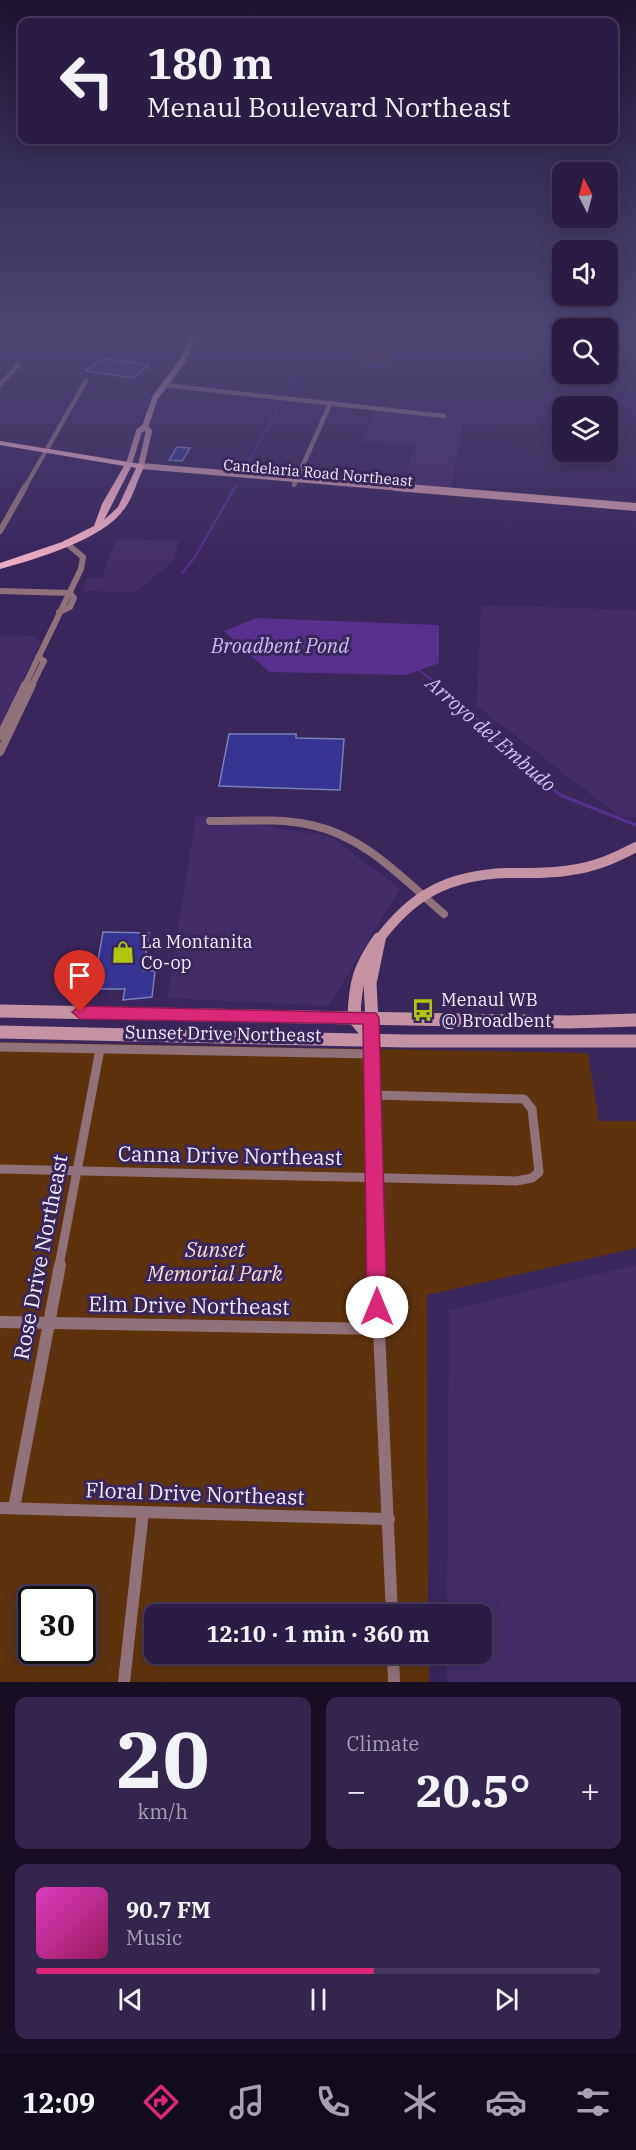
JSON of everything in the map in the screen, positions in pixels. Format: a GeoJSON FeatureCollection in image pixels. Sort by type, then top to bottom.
{"type":"FeatureCollection","features":[{"type":"Feature","properties":{"kind":"main road"},"geometry":{"type":"LineString","coordinates":[[98,526],[99,518],[108,506],[127,466],[139,431],[145,427],[149,411]]}},
{"type":"Feature","properties":{"kind":"main road"},"geometry":{"type":"LineString","coordinates":[[0,566],[66,543],[112,519],[122,507],[140,468],[149,431],[145,427]]}},
{"type":"Feature","properties":{"kind":"main road","name":"Candelaria Road Northeast"},"geometry":{"type":"LineString","coordinates":[[0,446],[140,468],[636,514]]}},
{"type":"Feature","properties":{"kind":"main road","name":"Candelaria Road Northeast"},"geometry":{"type":"LineString","coordinates":[[294,482],[636,507]]}},
{"type":"Feature","properties":{"kind":"main road"},"geometry":{"type":"LineString","coordinates":[[373,1040],[354,1018],[358,971],[400,912],[421,896],[458,879],[484,873],[557,872],[593,867],[617,858],[636,847]]}},
{"type":"Feature","properties":{"kind":"main road"},"geometry":{"type":"LineString","coordinates":[[373,1040],[370,983],[379,940]]}},
{"type":"Feature","properties":{"kind":"main road"},"geometry":{"type":"LineString","coordinates":[[0,1011],[568,1022],[636,1020]]}},
{"type":"Feature","properties":{"kind":"main road"},"geometry":{"type":"LineString","coordinates":[[0,1032],[373,1040],[636,1041]]}},
{"type":"Feature","properties":{"kind":"street"},"geometry":{"type":"LineString","coordinates":[[0,531],[68,411]]}},
{"type":"Feature","properties":{"kind":"street"},"geometry":{"type":"LineString","coordinates":[[294,482],[327,411]]}},
{"type":"Feature","properties":{"kind":"street"},"geometry":{"type":"LineString","coordinates":[[401,411],[444,416]]}},
{"type":"Feature","properties":{"kind":"street"},"geometry":{"type":"LineString","coordinates":[[66,543],[83,557],[84,561],[70,593]]}},
{"type":"Feature","properties":{"kind":"street"},"geometry":{"type":"LineString","coordinates":[[0,591],[70,593],[74,598],[70,607],[59,612],[0,736]]}},
{"type":"Feature","properties":{"kind":"street"},"geometry":{"type":"LineString","coordinates":[[0,752],[4,749],[44,661],[38,657]]}},
{"type":"Feature","properties":{"kind":"street"},"geometry":{"type":"LineString","coordinates":[[210,821],[300,823],[342,835],[370,853],[444,914]]}},
{"type":"Feature","properties":{"kind":"street"},"geometry":{"type":"LineString","coordinates":[[373,1040],[377,1329],[389,1520],[392,1604]]}},
{"type":"Feature","properties":{"kind":"street","name":"Sunset Drive Northeast"},"geometry":{"type":"LineString","coordinates":[[0,1047],[373,1054]]}},
{"type":"Feature","properties":{"kind":"street","name":"Rose Drive Northeast"},"geometry":{"type":"LineString","coordinates":[[14,1508],[100,1049]]}},
{"type":"Feature","properties":{"kind":"street","name":"Canna Drive Northeast"},"geometry":{"type":"LineString","coordinates":[[0,1169],[516,1181],[532,1178],[539,1172],[532,1109],[524,1099],[374,1095]]}},
{"type":"Feature","properties":{"kind":"street","name":"Elm Drive Northeast"},"geometry":{"type":"LineString","coordinates":[[0,1322],[377,1329]]}},
{"type":"Feature","properties":{"kind":"street","name":"Floral Drive Northeast"},"geometry":{"type":"LineString","coordinates":[[0,1508],[389,1520]]}},
{"type":"Feature","properties":{"kind":"street"},"geometry":{"type":"LineString","coordinates":[[124,1682],[143,1512]]}},
{"type":"Feature","properties":{"kind":"street"},"geometry":{"type":"LineString","coordinates":[[393,1664],[394,1682]]}},
{"type":"Feature","properties":{"kind":"shaded area"},"geometry":{"type":"Polygon","coordinates":[[[375,411],[464,419],[451,488],[405,483],[414,444],[361,442],[375,411]]]}},
{"type":"Feature","properties":{"kind":"shaded area"},"geometry":{"type":"Polygon","coordinates":[[[116,539],[179,541],[173,562],[135,592],[82,591],[87,578],[102,578],[116,539]]]}},
{"type":"Feature","properties":{"kind":"shaded area"},"geometry":{"type":"Polygon","coordinates":[[[481,605],[636,610],[636,818],[619,816],[477,706],[481,605]]]}},
{"type":"Feature","properties":{"kind":"shaded area"},"geometry":{"type":"Polygon","coordinates":[[[0,635],[35,636],[41,641],[0,727],[0,635]]]}},
{"type":"Feature","properties":{"kind":"shaded area"},"geometry":{"type":"Polygon","coordinates":[[[196,815],[329,836],[400,888],[329,1006],[167,998],[196,815]]]}},
{"type":"Feature","properties":{"kind":"shaded area"},"geometry":{"type":"Polygon","coordinates":[[[636,1265],[636,1682],[447,1682],[447,1664],[492,1664],[492,1604],[447,1604],[449,1310],[636,1265]]]}},
{"type":"Feature","properties":{"kind":"green space","name":"Sunset Memorial Park"},"geometry":{"type":"Polygon","coordinates":[[[0,1042],[588,1053],[599,1121],[636,1121],[636,1248],[427,1295],[428,1604],[144,1604],[144,1664],[429,1664],[429,1682],[0,1682],[0,1042]]]}},
{"type":"Feature","properties":{"kind":"water","name":"Broadbent Pond"},"geometry":{"type":"Polygon","coordinates":[[[256,618],[439,625],[439,663],[406,675],[269,672],[224,631],[256,618]]]}},
{"type":"Feature","properties":{"kind":"building"},"geometry":{"type":"Polygon","coordinates":[[[177,447],[190,448],[182,461],[169,460],[177,447]]]}},
{"type":"Feature","properties":{"kind":"building"},"geometry":{"type":"Polygon","coordinates":[[[229,734],[296,734],[296,738],[344,739],[340,790],[219,786],[229,734]]]}},
{"type":"Feature","properties":{"kind":"building","name":"La Montanita Co-op"},"geometry":{"type":"Polygon","coordinates":[[[103,932],[149,933],[143,971],[155,971],[152,997],[123,1000],[125,989],[93,989],[103,932]]]}},
{"type":"Feature","properties":{"kind":"waterway"},"geometry":{"type":"LineString","coordinates":[[244,470],[276,411]]}},
{"type":"Feature","properties":{"kind":"waterway"},"geometry":{"type":"LineString","coordinates":[[182,573],[195,557],[235,487]]}},
{"type":"Feature","properties":{"kind":"waterway","name":"Arroyo del Embudo"},"geometry":{"type":"LineString","coordinates":[[416,668],[441,687]]}},
{"type":"Feature","properties":{"kind":"waterway","name":"Arroyo del Embudo"},"geometry":{"type":"LineString","coordinates":[[439,685],[560,795],[636,825]]}},
{"type":"Feature","properties":{"kind":"place","name":"La Montanita Co-op"},"geometry":{"type":"Point","coordinates":[123,952]}},
{"type":"Feature","properties":{"kind":"place","name":"Menaul WB @ Broadbent"},"geometry":{"type":"Point","coordinates":[423,1010]}},
{"type":"Feature","properties":{"kind":"route"},"geometry":{"type":"LineString","coordinates":[[80,1012],[371,1018],[377,1307]]}}]}
